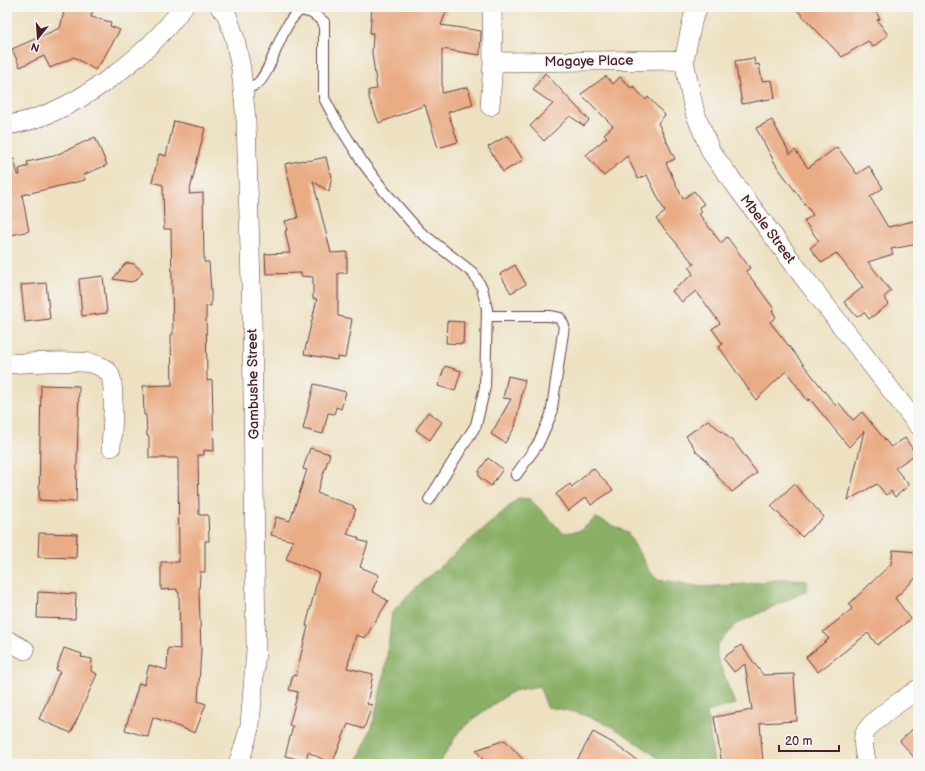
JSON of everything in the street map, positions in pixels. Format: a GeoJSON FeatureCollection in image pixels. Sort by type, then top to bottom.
{"type":"FeatureCollection","features":[{"type":"Feature","properties":{"kind":"street"},"geometry":{"type":"LineString","coordinates":[[7,125],[45,115],[89,93],[122,70],[144,50],[175,19],[183,7]]}},
{"type":"Feature","properties":{"kind":"street","name":"Gambushe Street"},"geometry":{"type":"LineString","coordinates":[[220,7],[227,15],[235,39],[243,87],[246,120],[252,323],[256,523],[256,650],[250,725],[238,764]]}},
{"type":"Feature","properties":{"kind":"street"},"geometry":{"type":"LineString","coordinates":[[490,106],[493,62],[492,7]]}},
{"type":"Feature","properties":{"kind":"street","name":"Mbele Street"},"geometry":{"type":"LineString","coordinates":[[698,7],[692,18],[684,60],[690,96],[695,113],[711,152],[798,269],[918,425]]}},
{"type":"Feature","properties":{"kind":"street","name":"Magaye Place"},"geometry":{"type":"LineString","coordinates":[[493,62],[684,60]]}},
{"type":"Feature","properties":{"kind":"street"},"geometry":{"type":"LineString","coordinates":[[7,364],[75,362],[92,363],[103,368],[109,374],[112,385],[112,447]]}},
{"type":"Feature","properties":{"kind":"street"},"geometry":{"type":"LineString","coordinates":[[7,640],[25,650]]}},
{"type":"Feature","properties":{"kind":"street"},"geometry":{"type":"LineString","coordinates":[[867,764],[864,735],[867,729],[882,715],[918,688]]}},
{"type":"Feature","properties":{"kind":"lane"},"geometry":{"type":"LineString","coordinates":[[243,87],[256,85],[264,77],[277,44],[296,13],[301,10],[312,13],[324,22],[324,98],[334,117],[363,163],[419,232],[473,273],[482,288],[487,309],[484,388],[476,425],[429,500]]}},
{"type":"Feature","properties":{"kind":"lane"},"geometry":{"type":"LineString","coordinates":[[487,316],[550,316],[560,318],[564,326],[551,415],[538,444],[516,475]]}},
{"type":"Feature","properties":{"kind":"green space"},"geometry":{"type":"Polygon","coordinates":[[[519,498],[530,499],[563,533],[580,531],[596,518],[627,532],[649,570],[658,579],[702,587],[745,584],[783,579],[807,580],[807,591],[736,624],[717,645],[717,657],[735,704],[707,712],[714,764],[664,764],[638,743],[601,721],[565,710],[547,707],[539,686],[513,691],[481,713],[459,731],[439,764],[354,764],[362,753],[373,724],[386,665],[392,613],[412,591],[519,498]]]}},
{"type":"Feature","properties":{"kind":"building"},"geometry":{"type":"Polygon","coordinates":[[[65,7],[94,7],[91,17],[111,22],[110,26],[120,30],[100,64],[95,70],[74,57],[50,68],[44,56],[20,67],[12,49],[60,28],[65,7]]]}},
{"type":"Feature","properties":{"kind":"building"},"geometry":{"type":"Polygon","coordinates":[[[372,7],[448,7],[441,25],[481,31],[480,55],[442,49],[442,93],[468,87],[473,105],[448,112],[458,142],[438,148],[425,105],[379,123],[369,98],[369,90],[377,89],[372,53],[373,33],[370,33],[372,7]]]}},
{"type":"Feature","properties":{"kind":"building"},"geometry":{"type":"Polygon","coordinates":[[[794,7],[873,7],[880,19],[877,20],[888,35],[873,47],[868,41],[842,57],[794,7]]]}},
{"type":"Feature","properties":{"kind":"building"},"geometry":{"type":"Polygon","coordinates":[[[754,58],[755,65],[759,64],[762,81],[772,80],[775,98],[742,104],[735,61],[754,58]]]}},
{"type":"Feature","properties":{"kind":"building"},"geometry":{"type":"Polygon","coordinates":[[[545,73],[589,120],[584,126],[570,116],[544,141],[530,126],[553,104],[533,90],[545,73]]]}},
{"type":"Feature","properties":{"kind":"building"},"geometry":{"type":"Polygon","coordinates":[[[606,76],[613,84],[620,77],[631,88],[633,86],[646,100],[648,97],[665,115],[658,123],[675,159],[666,163],[683,199],[694,191],[704,204],[699,207],[702,212],[699,214],[721,243],[727,237],[750,268],[746,271],[774,309],[772,311],[776,317],[770,322],[836,406],[839,403],[853,420],[862,412],[891,447],[905,438],[916,454],[895,468],[909,485],[895,497],[891,491],[886,495],[877,484],[848,500],[864,431],[849,447],[810,399],[808,401],[786,371],[756,400],[719,347],[723,344],[712,329],[720,323],[696,291],[682,302],[672,291],[693,274],[689,268],[694,264],[656,219],[665,212],[647,175],[638,179],[627,156],[604,176],[586,155],[607,137],[604,134],[613,126],[581,94],[606,76]]]}},
{"type":"Feature","properties":{"kind":"building"},"geometry":{"type":"Polygon","coordinates":[[[772,120],[790,154],[795,150],[808,168],[837,147],[857,174],[869,166],[883,188],[870,197],[888,227],[918,220],[918,244],[891,249],[893,254],[868,262],[891,291],[884,297],[889,304],[869,319],[864,312],[857,317],[844,302],[863,287],[836,253],[822,263],[810,248],[819,241],[804,221],[813,215],[776,165],[756,128],[772,120]]]}},
{"type":"Feature","properties":{"kind":"building"},"geometry":{"type":"Polygon","coordinates":[[[174,121],[205,128],[189,194],[203,193],[204,262],[209,262],[211,291],[211,306],[206,306],[207,381],[212,380],[214,451],[204,450],[204,455],[198,455],[199,515],[208,515],[209,541],[205,541],[205,572],[200,572],[199,592],[201,650],[198,701],[206,704],[195,733],[153,717],[148,737],[125,730],[139,683],[144,685],[149,665],[167,670],[168,648],[180,649],[179,592],[177,592],[177,589],[161,590],[161,562],[179,562],[178,458],[149,458],[149,436],[147,436],[146,415],[144,415],[143,386],[172,385],[171,335],[173,334],[171,229],[164,229],[163,185],[152,182],[159,154],[166,156],[174,121]]]}},
{"type":"Feature","properties":{"kind":"building"},"geometry":{"type":"Polygon","coordinates":[[[508,135],[523,160],[503,172],[488,147],[508,135]]]}},
{"type":"Feature","properties":{"kind":"building"},"geometry":{"type":"Polygon","coordinates":[[[95,137],[107,165],[83,175],[85,180],[22,195],[29,231],[7,236],[7,160],[14,159],[18,175],[20,175],[19,169],[29,166],[27,162],[54,156],[95,137]]]}},
{"type":"Feature","properties":{"kind":"building"},"geometry":{"type":"Polygon","coordinates":[[[326,157],[329,170],[332,175],[329,192],[313,181],[331,253],[347,252],[347,273],[338,273],[338,316],[352,319],[345,358],[337,357],[337,360],[304,354],[317,299],[313,299],[313,277],[301,276],[301,273],[266,274],[265,254],[290,253],[285,231],[287,230],[285,221],[298,218],[285,164],[326,157]]]}},
{"type":"Feature","properties":{"kind":"building"},"geometry":{"type":"Polygon","coordinates":[[[125,264],[134,264],[143,272],[136,280],[131,282],[113,279],[125,264]]]}},
{"type":"Feature","properties":{"kind":"building"},"geometry":{"type":"Polygon","coordinates":[[[515,265],[526,284],[511,293],[500,274],[515,265]]]}},
{"type":"Feature","properties":{"kind":"building"},"geometry":{"type":"Polygon","coordinates":[[[103,276],[107,313],[82,316],[79,279],[103,276]]]}},
{"type":"Feature","properties":{"kind":"building"},"geometry":{"type":"Polygon","coordinates":[[[46,283],[50,319],[25,322],[21,285],[46,283]]]}},
{"type":"Feature","properties":{"kind":"building"},"geometry":{"type":"Polygon","coordinates":[[[447,321],[464,322],[463,344],[446,343],[447,321]]]}},
{"type":"Feature","properties":{"kind":"building"},"geometry":{"type":"Polygon","coordinates":[[[445,366],[461,371],[455,391],[438,386],[445,366]]]}},
{"type":"Feature","properties":{"kind":"building"},"geometry":{"type":"Polygon","coordinates":[[[508,376],[525,380],[515,427],[505,443],[491,434],[511,399],[503,398],[508,376]]]}},
{"type":"Feature","properties":{"kind":"building"},"geometry":{"type":"Polygon","coordinates":[[[314,384],[346,392],[341,409],[336,407],[334,414],[328,413],[323,434],[303,429],[314,384]]]}},
{"type":"Feature","properties":{"kind":"building"},"geometry":{"type":"Polygon","coordinates":[[[41,385],[79,386],[76,502],[39,500],[41,385]]]}},
{"type":"Feature","properties":{"kind":"building"},"geometry":{"type":"Polygon","coordinates":[[[428,412],[442,422],[430,440],[416,430],[428,412]]]}},
{"type":"Feature","properties":{"kind":"building"},"geometry":{"type":"Polygon","coordinates":[[[708,420],[735,443],[757,473],[732,492],[716,475],[705,459],[695,451],[696,450],[686,436],[708,420]]]}},
{"type":"Feature","properties":{"kind":"building"},"geometry":{"type":"Polygon","coordinates":[[[310,448],[330,454],[317,493],[354,506],[353,508],[356,509],[347,534],[368,543],[360,567],[379,575],[372,591],[388,601],[365,638],[356,635],[347,668],[373,674],[367,704],[372,705],[364,729],[348,724],[332,764],[308,752],[306,761],[285,756],[293,726],[289,726],[298,692],[289,690],[293,675],[296,676],[319,573],[286,559],[293,541],[271,535],[276,517],[290,521],[307,470],[303,469],[310,448]]]}},
{"type":"Feature","properties":{"kind":"building"},"geometry":{"type":"Polygon","coordinates":[[[488,458],[503,469],[491,486],[479,477],[479,471],[488,458]]]}},
{"type":"Feature","properties":{"kind":"building"},"geometry":{"type":"Polygon","coordinates":[[[593,468],[613,490],[591,505],[586,497],[568,511],[556,494],[570,484],[572,487],[593,468]]]}},
{"type":"Feature","properties":{"kind":"building"},"geometry":{"type":"Polygon","coordinates":[[[794,484],[824,517],[802,537],[771,506],[794,484]]]}},
{"type":"Feature","properties":{"kind":"building"},"geometry":{"type":"Polygon","coordinates":[[[39,533],[77,534],[76,558],[38,557],[39,533]]]}},
{"type":"Feature","properties":{"kind":"building"},"geometry":{"type":"Polygon","coordinates":[[[893,550],[918,552],[918,576],[895,598],[911,619],[877,645],[868,633],[818,672],[806,657],[829,639],[823,632],[852,609],[849,604],[891,564],[893,550]]]}},
{"type":"Feature","properties":{"kind":"building"},"geometry":{"type":"Polygon","coordinates":[[[38,592],[76,594],[75,619],[37,618],[38,592]]]}},
{"type":"Feature","properties":{"kind":"building"},"geometry":{"type":"Polygon","coordinates":[[[741,645],[763,675],[794,674],[797,721],[760,723],[763,764],[722,764],[714,717],[752,710],[745,664],[734,672],[723,658],[741,645]]]}},
{"type":"Feature","properties":{"kind":"building"},"geometry":{"type":"Polygon","coordinates":[[[64,648],[82,654],[81,657],[92,659],[91,671],[97,674],[71,733],[39,719],[60,671],[56,670],[64,648]]]}},
{"type":"Feature","properties":{"kind":"building"},"geometry":{"type":"Polygon","coordinates":[[[918,724],[918,762],[900,741],[918,724]]]}},
{"type":"Feature","properties":{"kind":"building"},"geometry":{"type":"Polygon","coordinates":[[[593,732],[613,743],[642,764],[575,764],[593,732]]]}},
{"type":"Feature","properties":{"kind":"building"},"geometry":{"type":"Polygon","coordinates":[[[505,740],[527,764],[486,764],[476,750],[505,740]]]}}]}
